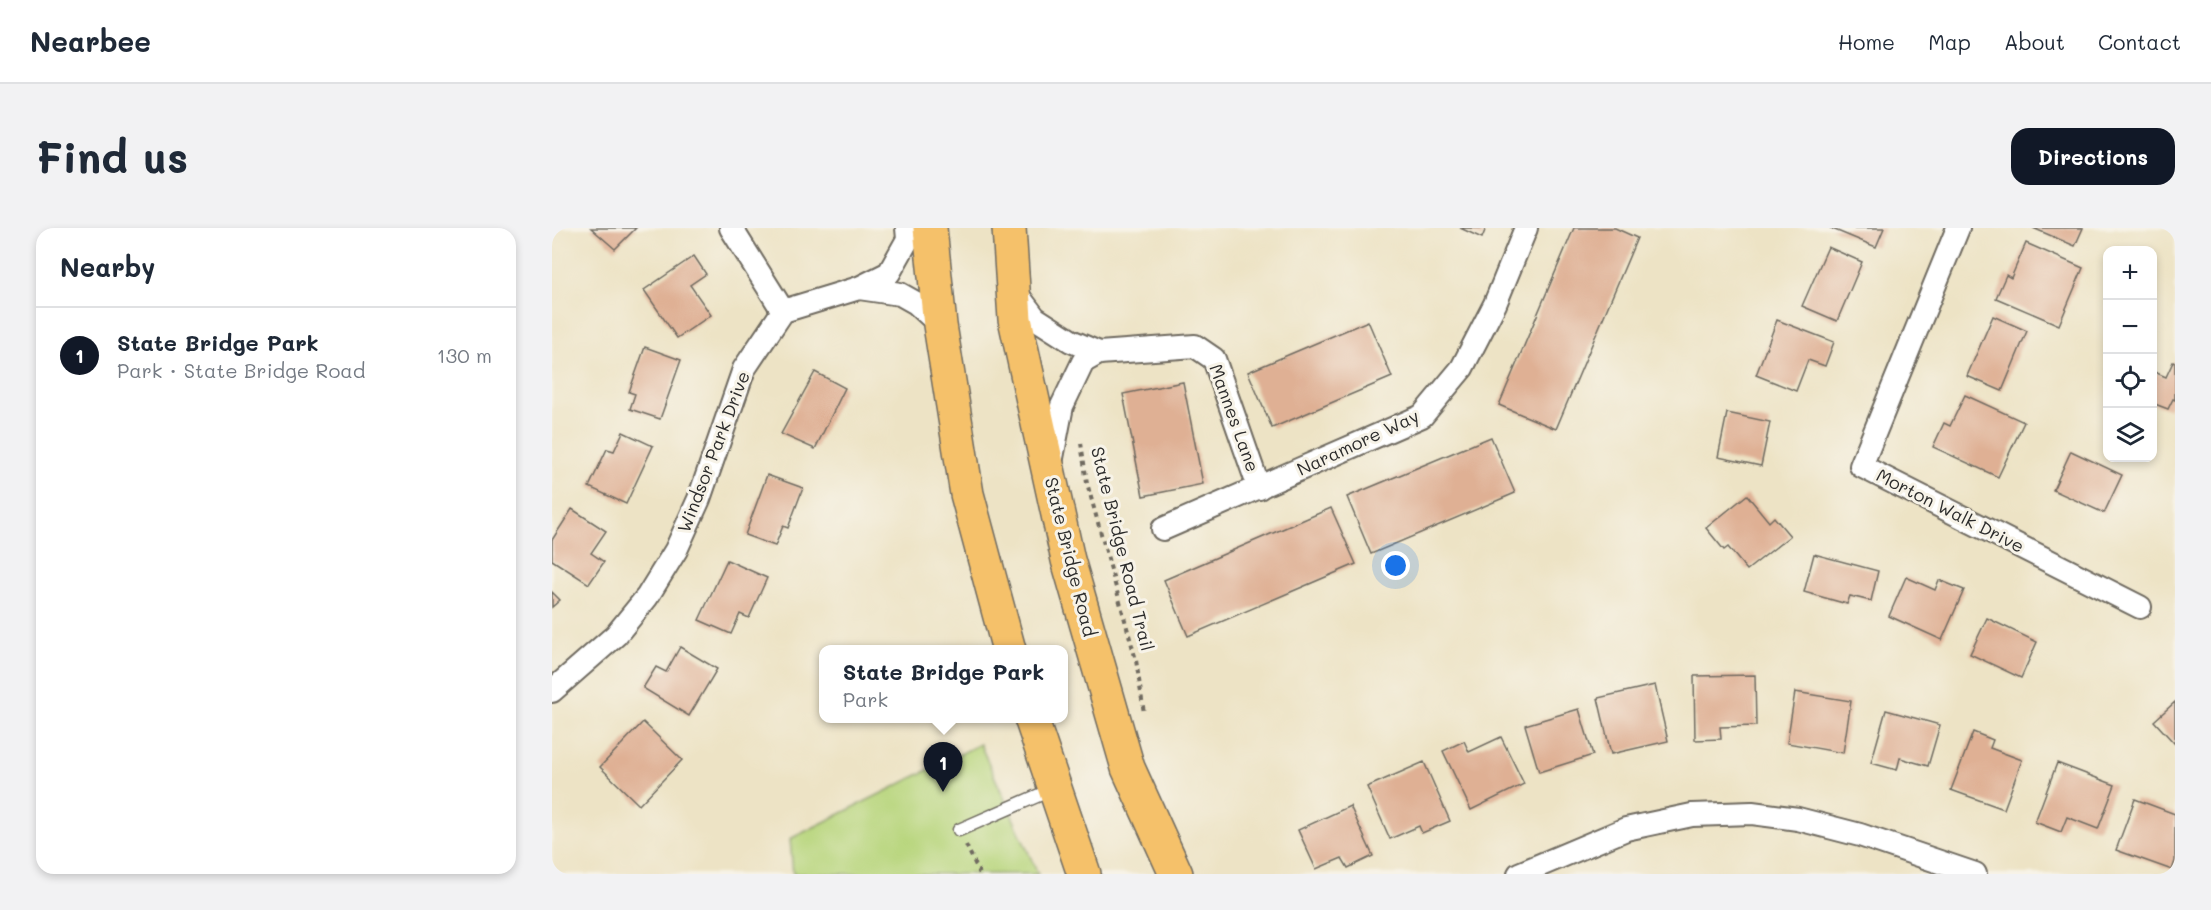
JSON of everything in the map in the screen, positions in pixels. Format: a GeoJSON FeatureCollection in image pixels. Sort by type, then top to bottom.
{"type":"FeatureCollection","features":[{"type":"Feature","properties":{"kind":"highway"},"geometry":{"type":"LineString","coordinates":[[930,228],[940,325],[967,494],[1008,645]]}},
{"type":"Feature","properties":{"kind":"highway","name":"State Bridge Road"},"geometry":{"type":"LineString","coordinates":[[1009,228],[1015,319],[1068,560],[1128,768],[1176,874]]}},
{"type":"Feature","properties":{"kind":"highway"},"geometry":{"type":"LineString","coordinates":[[1033,723],[1084,874]]}},
{"type":"Feature","properties":{"kind":"street"},"geometry":{"type":"LineString","coordinates":[[731,228],[783,311],[860,288],[889,273],[908,238],[907,228]]}},
{"type":"Feature","properties":{"kind":"street","name":"Naramore Way"},"geometry":{"type":"LineString","coordinates":[[1163,529],[1422,416],[1462,368],[1494,304],[1526,228]]}},
{"type":"Feature","properties":{"kind":"street","name":"Morton Walk Drive"},"geometry":{"type":"LineString","coordinates":[[1958,228],[1861,466],[2140,607]]}},
{"type":"Feature","properties":{"kind":"street"},"geometry":{"type":"LineString","coordinates":[[860,288],[900,294],[916,303],[940,325]]}},
{"type":"Feature","properties":{"kind":"street"},"geometry":{"type":"LineString","coordinates":[[1013,289],[1035,318],[1071,341],[1099,353]]}},
{"type":"Feature","properties":{"kind":"street","name":"Windsor Park Drive"},"geometry":{"type":"LineString","coordinates":[[552,691],[616,635],[647,597],[676,550],[699,499],[744,369],[783,311]]}},
{"type":"Feature","properties":{"kind":"street","name":"Mannes Lane"},"geometry":{"type":"LineString","coordinates":[[1099,353],[1195,346],[1214,359],[1259,488]]}},
{"type":"Feature","properties":{"kind":"street"},"geometry":{"type":"LineString","coordinates":[[1049,473],[1062,406],[1083,362],[1099,353]]}},
{"type":"Feature","properties":{"kind":"street"},"geometry":{"type":"LineString","coordinates":[[1520,874],[1626,829],[1692,815],[1752,813],[1798,819],[1860,835],[1975,874]]}},
{"type":"Feature","properties":{"kind":"lane"},"geometry":{"type":"LineString","coordinates":[[959,830],[1054,788]]}},
{"type":"Feature","properties":{"kind":"path","name":"State Bridge Road Trail"},"geometry":{"type":"LineString","coordinates":[[1081,442],[1087,483],[1136,660],[1145,717]]}},
{"type":"Feature","properties":{"kind":"path"},"geometry":{"type":"LineString","coordinates":[[959,830],[980,874]]}},
{"type":"Feature","properties":{"kind":"green space"},"geometry":{"type":"Polygon","coordinates":[[[980,744],[1038,874],[793,874],[790,839],[980,744]]]}},
{"type":"Feature","properties":{"kind":"building"},"geometry":{"type":"Polygon","coordinates":[[[591,228],[636,228],[615,249],[591,228]]]}},
{"type":"Feature","properties":{"kind":"building"},"geometry":{"type":"Polygon","coordinates":[[[1460,228],[1486,228],[1482,238],[1460,228]]]}},
{"type":"Feature","properties":{"kind":"building"},"geometry":{"type":"Polygon","coordinates":[[[1574,228],[1615,228],[1637,238],[1556,429],[1499,405],[1574,228]]]}},
{"type":"Feature","properties":{"kind":"building"},"geometry":{"type":"Polygon","coordinates":[[[1830,228],[1884,228],[1876,247],[1830,228]]]}},
{"type":"Feature","properties":{"kind":"building"},"geometry":{"type":"Polygon","coordinates":[[[2033,228],[2083,228],[2075,246],[2033,228]]]}},
{"type":"Feature","properties":{"kind":"building"},"geometry":{"type":"Polygon","coordinates":[[[2026,243],[2083,268],[2059,325],[1996,298],[2006,275],[2011,278],[2026,243]]]}},
{"type":"Feature","properties":{"kind":"building"},"geometry":{"type":"Polygon","coordinates":[[[1828,247],[1862,262],[1837,321],[1802,306],[1828,247]]]}},
{"type":"Feature","properties":{"kind":"building"},"geometry":{"type":"Polygon","coordinates":[[[694,256],[706,274],[690,285],[711,315],[677,338],[644,290],[694,256]]]}},
{"type":"Feature","properties":{"kind":"building"},"geometry":{"type":"Polygon","coordinates":[[[1993,316],[2027,331],[2002,391],[1967,376],[1993,316]]]}},
{"type":"Feature","properties":{"kind":"building"},"geometry":{"type":"Polygon","coordinates":[[[1777,320],[1834,342],[1825,366],[1808,360],[1796,391],[1756,375],[1777,320]]]}},
{"type":"Feature","properties":{"kind":"building"},"geometry":{"type":"Polygon","coordinates":[[[1368,321],[1392,377],[1272,428],[1248,372],[1368,321]]]}},
{"type":"Feature","properties":{"kind":"building"},"geometry":{"type":"Polygon","coordinates":[[[645,347],[681,360],[660,419],[630,409],[635,394],[629,392],[645,347]]]}},
{"type":"Feature","properties":{"kind":"building"},"geometry":{"type":"Polygon","coordinates":[[[2173,362],[2175,363],[2175,400],[2173,399],[2168,409],[2157,405],[2157,373],[2166,377],[2173,362]]]}},
{"type":"Feature","properties":{"kind":"building"},"geometry":{"type":"Polygon","coordinates":[[[815,372],[845,388],[815,449],[781,434],[815,372]]]}},
{"type":"Feature","properties":{"kind":"building"},"geometry":{"type":"Polygon","coordinates":[[[1183,382],[1203,484],[1143,496],[1123,394],[1183,382]]]}},
{"type":"Feature","properties":{"kind":"building"},"geometry":{"type":"Polygon","coordinates":[[[1965,395],[2024,422],[1998,477],[1933,447],[1944,423],[1950,426],[1965,395]]]}},
{"type":"Feature","properties":{"kind":"building"},"geometry":{"type":"Polygon","coordinates":[[[1727,413],[1770,422],[1761,466],[1718,457],[1727,413]]]}},
{"type":"Feature","properties":{"kind":"building"},"geometry":{"type":"Polygon","coordinates":[[[623,432],[653,446],[626,504],[589,487],[607,449],[614,451],[623,432]]]}},
{"type":"Feature","properties":{"kind":"building"},"geometry":{"type":"Polygon","coordinates":[[[1491,437],[1515,493],[1371,554],[1347,497],[1491,437]]]}},
{"type":"Feature","properties":{"kind":"building"},"geometry":{"type":"Polygon","coordinates":[[[2071,451],[2122,475],[2104,513],[2053,490],[2071,451]]]}},
{"type":"Feature","properties":{"kind":"building"},"geometry":{"type":"Polygon","coordinates":[[[767,475],[803,488],[788,528],[783,526],[775,546],[745,535],[767,475]]]}},
{"type":"Feature","properties":{"kind":"building"},"geometry":{"type":"Polygon","coordinates":[[[1747,495],[1769,522],[1774,517],[1790,536],[1747,570],[1728,547],[1724,550],[1706,528],[1747,495]]]}},
{"type":"Feature","properties":{"kind":"building"},"geometry":{"type":"Polygon","coordinates":[[[1331,508],[1356,564],[1188,636],[1164,580],[1331,508]]]}},
{"type":"Feature","properties":{"kind":"building"},"geometry":{"type":"Polygon","coordinates":[[[572,509],[606,531],[591,553],[604,562],[589,584],[552,560],[552,540],[572,509]]]}},
{"type":"Feature","properties":{"kind":"building"},"geometry":{"type":"Polygon","coordinates":[[[1814,554],[1878,571],[1871,601],[1850,596],[1847,604],[1804,592],[1814,554]]]}},
{"type":"Feature","properties":{"kind":"building"},"geometry":{"type":"Polygon","coordinates":[[[727,560],[767,578],[749,618],[740,614],[731,634],[699,620],[727,560]]]}},
{"type":"Feature","properties":{"kind":"building"},"geometry":{"type":"Polygon","coordinates":[[[1906,577],[1935,590],[1939,580],[1964,590],[1942,640],[1889,616],[1906,577]]]}},
{"type":"Feature","properties":{"kind":"building"},"geometry":{"type":"Polygon","coordinates":[[[552,592],[560,600],[552,607],[552,592]]]}},
{"type":"Feature","properties":{"kind":"building"},"geometry":{"type":"Polygon","coordinates":[[[1987,618],[2037,642],[2021,678],[1970,654],[1987,618]]]}},
{"type":"Feature","properties":{"kind":"building"},"geometry":{"type":"Polygon","coordinates":[[[680,647],[717,669],[689,716],[643,688],[656,667],[666,672],[680,647]]]}},
{"type":"Feature","properties":{"kind":"building"},"geometry":{"type":"Polygon","coordinates":[[[1755,675],[1756,726],[1720,727],[1721,739],[1695,740],[1694,676],[1755,675]]]}},
{"type":"Feature","properties":{"kind":"building"},"geometry":{"type":"Polygon","coordinates":[[[1655,685],[1668,741],[1611,754],[1598,698],[1655,685]]]}},
{"type":"Feature","properties":{"kind":"building"},"geometry":{"type":"Polygon","coordinates":[[[1795,692],[1851,701],[1843,753],[1787,743],[1795,692]]]}},
{"type":"Feature","properties":{"kind":"building"},"geometry":{"type":"Polygon","coordinates":[[[2175,702],[2175,744],[2154,721],[2175,702]]]}},
{"type":"Feature","properties":{"kind":"building"},"geometry":{"type":"Polygon","coordinates":[[[1579,709],[1593,755],[1539,772],[1525,725],[1579,709]]]}},
{"type":"Feature","properties":{"kind":"building"},"geometry":{"type":"Polygon","coordinates":[[[1886,710],[1940,725],[1928,766],[1900,758],[1897,770],[1871,763],[1886,710]]]}},
{"type":"Feature","properties":{"kind":"building"},"geometry":{"type":"Polygon","coordinates":[[[643,722],[682,760],[639,805],[600,767],[643,722]]]}},
{"type":"Feature","properties":{"kind":"building"},"geometry":{"type":"Polygon","coordinates":[[[1973,732],[1993,740],[1990,748],[2022,760],[2004,809],[1951,790],[1973,732]]]}},
{"type":"Feature","properties":{"kind":"building"},"geometry":{"type":"Polygon","coordinates":[[[1501,737],[1524,784],[1471,810],[1443,751],[1464,741],[1469,752],[1501,737]]]}},
{"type":"Feature","properties":{"kind":"building"},"geometry":{"type":"Polygon","coordinates":[[[1424,762],[1450,821],[1422,833],[1419,826],[1390,839],[1367,787],[1424,762]]]}},
{"type":"Feature","properties":{"kind":"building"},"geometry":{"type":"Polygon","coordinates":[[[2057,763],[2115,785],[2098,829],[2067,817],[2061,832],[2035,822],[2057,763]]]}},
{"type":"Feature","properties":{"kind":"building"},"geometry":{"type":"Polygon","coordinates":[[[2135,799],[2175,814],[2175,861],[2172,870],[2116,850],[2135,799]]]}},
{"type":"Feature","properties":{"kind":"building"},"geometry":{"type":"Polygon","coordinates":[[[1350,806],[1373,856],[1348,868],[1342,858],[1316,869],[1298,830],[1350,806]]]}},
{"type":"Feature","properties":{"kind":"place","name":"State Bridge Park"},"geometry":{"type":"Point","coordinates":[943,792]}}]}
